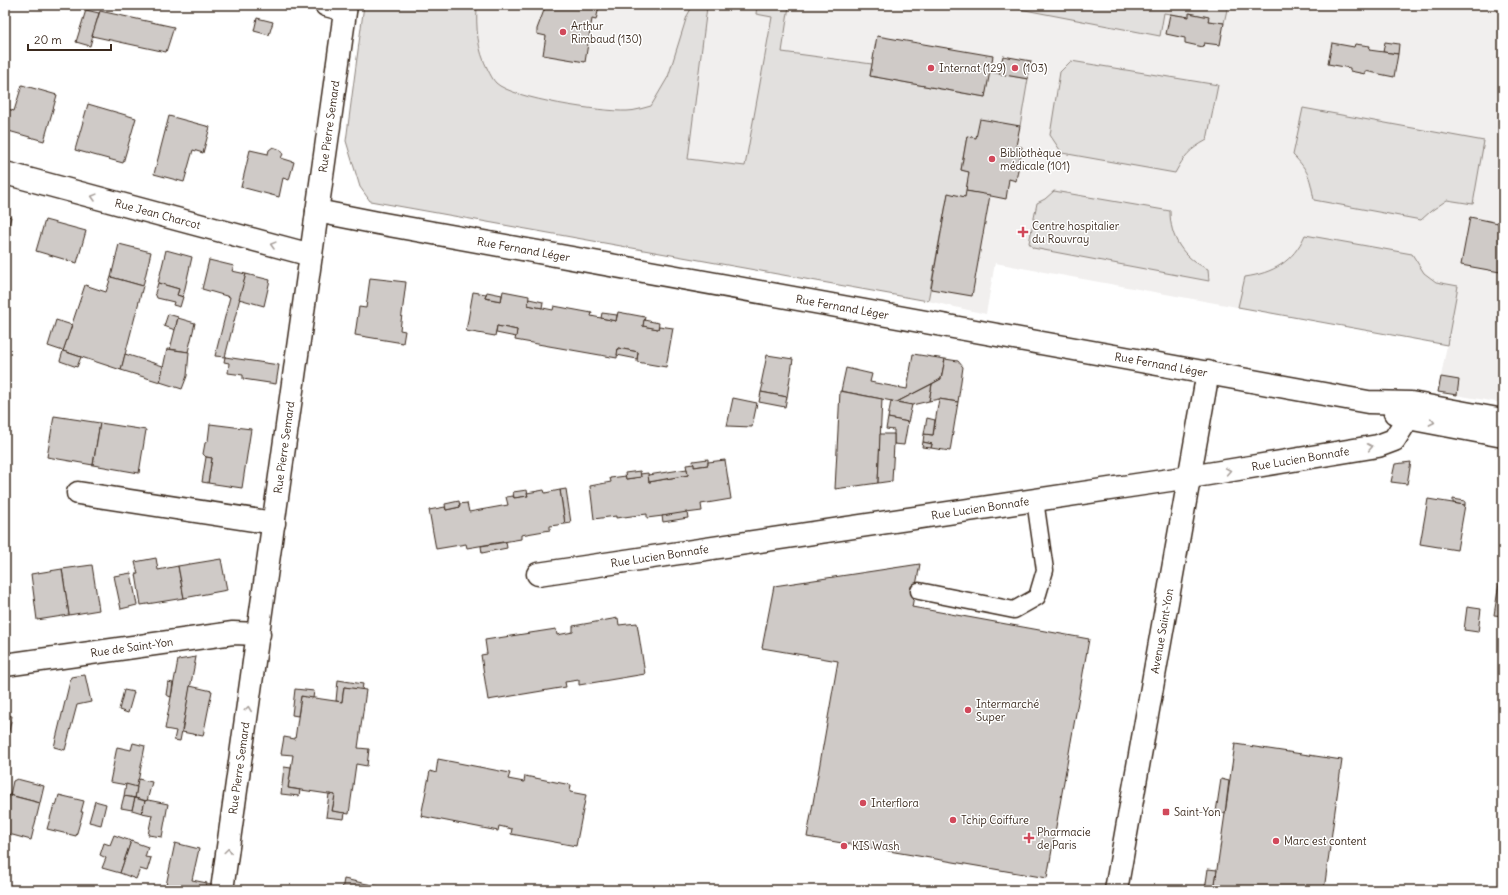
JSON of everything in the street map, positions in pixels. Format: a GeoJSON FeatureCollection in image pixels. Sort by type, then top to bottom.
{"type":"FeatureCollection","features":[{"type":"Feature","properties":{"kind":"street","name":"Rue Pierre Semard"},"geometry":{"type":"LineString","coordinates":[[222,890],[317,211],[339,7]]}},
{"type":"Feature","properties":{"kind":"street","name":"Rue Jean Charcot"},"geometry":{"type":"LineString","coordinates":[[5,173],[311,255]]}},
{"type":"Feature","properties":{"kind":"street","name":"Rue Fernand Léger"},"geometry":{"type":"LineString","coordinates":[[317,211],[1368,402],[1411,403],[1503,420]]}},
{"type":"Feature","properties":{"kind":"street","name":"Avenue Saint-Yon"},"geometry":{"type":"LineString","coordinates":[[1116,890],[1208,372]]}},
{"type":"Feature","properties":{"kind":"street","name":"Rue Fernand Léger"},"geometry":{"type":"LineString","coordinates":[[1368,402],[1408,418],[1503,436]]}},
{"type":"Feature","properties":{"kind":"street","name":"Rue Lucien Bonnafe"},"geometry":{"type":"LineString","coordinates":[[538,574],[1190,478],[1378,446],[1394,440],[1408,418]]}},
{"type":"Feature","properties":{"kind":"street"},"geometry":{"type":"LineString","coordinates":[[78,493],[274,523]]}},
{"type":"Feature","properties":{"kind":"street","name":"Rue de Saint-Yon"},"geometry":{"type":"LineString","coordinates":[[5,665],[234,633],[259,634]]}},
{"type":"Feature","properties":{"kind":"lane"},"geometry":{"type":"LineString","coordinates":[[919,592],[1014,610],[1037,597],[1046,570],[1035,500]]}},
{"type":"Feature","properties":{"kind":"shaded area","name":"Centre hospitalier du Rouvray"},"geometry":{"type":"Polygon","coordinates":[[[364,5],[1503,5],[1503,403],[1438,392],[1447,345],[995,263],[986,314],[928,301],[370,201],[360,187],[346,141],[364,5]]]}},
{"type":"Feature","properties":{"kind":"shaded area"},"geometry":{"type":"Polygon","coordinates":[[[364,5],[477,5],[477,30],[479,46],[484,62],[496,83],[505,89],[538,99],[579,107],[627,111],[651,106],[668,77],[687,16],[693,5],[733,5],[732,10],[707,7],[688,159],[745,166],[772,17],[756,14],[757,5],[789,6],[782,52],[872,64],[870,76],[985,97],[989,72],[1028,79],[1020,126],[976,138],[967,136],[961,170],[969,172],[965,197],[948,194],[928,301],[370,201],[360,187],[346,141],[364,5]]]}},
{"type":"Feature","properties":{"kind":"shaded area"},"geometry":{"type":"Polygon","coordinates":[[[999,5],[1228,5],[1224,23],[1208,21],[1208,17],[1190,13],[1189,17],[1164,13],[1160,36],[999,5]]]}},
{"type":"Feature","properties":{"kind":"shaded area"},"geometry":{"type":"Polygon","coordinates":[[[1071,61],[1218,85],[1207,140],[1188,154],[1175,173],[1062,153],[1050,135],[1060,72],[1071,61]]]}},
{"type":"Feature","properties":{"kind":"shaded area"},"geometry":{"type":"Polygon","coordinates":[[[1303,108],[1484,141],[1473,204],[1447,200],[1421,220],[1314,200],[1306,170],[1293,155],[1303,108]]]}},
{"type":"Feature","properties":{"kind":"shaded area"},"geometry":{"type":"Polygon","coordinates":[[[1054,191],[1170,211],[1172,230],[1175,238],[1185,253],[1208,269],[1209,281],[1033,248],[1029,243],[1037,203],[1045,199],[1054,191]]]}},
{"type":"Feature","properties":{"kind":"shaded area"},"geometry":{"type":"Polygon","coordinates":[[[1305,235],[1412,254],[1424,273],[1436,282],[1458,286],[1447,345],[1238,307],[1245,277],[1264,273],[1281,265],[1294,252],[1305,235]]]}},
{"type":"Feature","properties":{"kind":"building","name":"Arthur Rimbaud (130)"},"geometry":{"type":"Polygon","coordinates":[[[546,5],[595,5],[599,7],[596,20],[592,19],[585,62],[543,55],[546,36],[537,34],[537,29],[546,5]]]}},
{"type":"Feature","properties":{"kind":"building","name":"Arthur Rimbaud (130)"},"geometry":{"type":"Polygon","coordinates":[[[627,5],[648,5],[647,9],[627,5]]]}},
{"type":"Feature","properties":{"kind":"building"},"geometry":{"type":"Polygon","coordinates":[[[86,10],[99,13],[90,46],[76,42],[86,10]]]}},
{"type":"Feature","properties":{"kind":"building"},"geometry":{"type":"Polygon","coordinates":[[[100,11],[174,27],[166,52],[92,36],[100,11]]]}},
{"type":"Feature","properties":{"kind":"building"},"geometry":{"type":"Polygon","coordinates":[[[1189,13],[1209,17],[1208,21],[1224,23],[1220,45],[1204,43],[1203,47],[1185,43],[1185,38],[1166,34],[1170,14],[1189,17],[1189,13]]]}},
{"type":"Feature","properties":{"kind":"building"},"geometry":{"type":"Polygon","coordinates":[[[257,18],[273,22],[269,35],[254,31],[257,18]]]}},
{"type":"Feature","properties":{"kind":"building","name":"Internat (129)"},"geometry":{"type":"Polygon","coordinates":[[[877,36],[993,56],[985,97],[870,76],[877,36]]]}},
{"type":"Feature","properties":{"kind":"building"},"geometry":{"type":"Polygon","coordinates":[[[1385,42],[1399,44],[1398,54],[1383,52],[1385,42]]]}},
{"type":"Feature","properties":{"kind":"building"},"geometry":{"type":"Polygon","coordinates":[[[1332,43],[1354,47],[1355,44],[1370,46],[1369,50],[1398,54],[1394,77],[1365,71],[1365,74],[1350,71],[1350,68],[1328,64],[1332,43]]]}},
{"type":"Feature","properties":{"kind":"building","name":"(103)"},"geometry":{"type":"Polygon","coordinates":[[[1003,56],[1031,61],[1028,79],[999,74],[1003,56]]]}},
{"type":"Feature","properties":{"kind":"building"},"geometry":{"type":"Polygon","coordinates":[[[22,85],[57,95],[44,141],[5,130],[5,120],[8,109],[14,111],[22,85]]]}},
{"type":"Feature","properties":{"kind":"building"},"geometry":{"type":"Polygon","coordinates":[[[88,104],[136,118],[123,163],[75,150],[88,104]]]}},
{"type":"Feature","properties":{"kind":"building"},"geometry":{"type":"Polygon","coordinates":[[[169,116],[210,127],[203,153],[193,150],[184,182],[154,174],[169,116]]]}},
{"type":"Feature","properties":{"kind":"building","name":"Bibliothèque médicale (101)"},"geometry":{"type":"Polygon","coordinates":[[[980,119],[1020,126],[1016,146],[1022,147],[1016,181],[1009,179],[1006,199],[966,191],[969,172],[961,170],[967,136],[976,138],[980,119]]]}},
{"type":"Feature","properties":{"kind":"building"},"geometry":{"type":"Polygon","coordinates":[[[273,147],[281,150],[283,154],[281,158],[294,162],[289,180],[283,178],[279,197],[241,187],[250,150],[268,154],[269,150],[273,147]]]}},
{"type":"Feature","properties":{"kind":"building"},"geometry":{"type":"Polygon","coordinates":[[[966,191],[990,195],[972,296],[931,289],[948,193],[965,197],[966,191]]]}},
{"type":"Feature","properties":{"kind":"building"},"geometry":{"type":"Polygon","coordinates":[[[5,215],[11,217],[5,240],[5,215]]]}},
{"type":"Feature","properties":{"kind":"building"},"geometry":{"type":"Polygon","coordinates":[[[1470,217],[1503,224],[1503,256],[1500,272],[1461,265],[1470,217]]]}},
{"type":"Feature","properties":{"kind":"building"},"geometry":{"type":"Polygon","coordinates":[[[45,220],[86,231],[77,263],[36,251],[45,220]]]}},
{"type":"Feature","properties":{"kind":"building"},"geometry":{"type":"Polygon","coordinates":[[[119,244],[151,252],[143,286],[111,277],[119,244]]]}},
{"type":"Feature","properties":{"kind":"building"},"geometry":{"type":"Polygon","coordinates":[[[166,250],[192,257],[183,297],[177,295],[179,289],[158,283],[166,250]]]}},
{"type":"Feature","properties":{"kind":"building"},"geometry":{"type":"Polygon","coordinates":[[[209,260],[234,266],[232,271],[246,274],[225,357],[215,356],[230,297],[202,289],[209,260]]]}},
{"type":"Feature","properties":{"kind":"building"},"geometry":{"type":"Polygon","coordinates":[[[246,274],[270,280],[264,306],[239,299],[246,274]]]}},
{"type":"Feature","properties":{"kind":"building"},"geometry":{"type":"Polygon","coordinates":[[[111,277],[143,286],[121,370],[63,351],[85,285],[106,292],[111,277]]]}},
{"type":"Feature","properties":{"kind":"building"},"geometry":{"type":"Polygon","coordinates":[[[370,278],[406,282],[400,330],[405,331],[403,343],[355,335],[359,307],[366,308],[370,278]]]}},
{"type":"Feature","properties":{"kind":"building"},"geometry":{"type":"Polygon","coordinates":[[[158,283],[179,289],[177,295],[183,297],[180,307],[173,305],[174,302],[157,298],[155,293],[158,283]]]}},
{"type":"Feature","properties":{"kind":"building"},"geometry":{"type":"Polygon","coordinates":[[[503,291],[529,296],[528,305],[553,310],[554,306],[592,313],[591,316],[616,321],[618,312],[645,317],[643,326],[658,329],[659,326],[673,328],[666,367],[637,362],[638,352],[618,348],[617,358],[515,340],[517,330],[497,326],[495,336],[466,331],[473,292],[486,294],[485,298],[501,301],[503,291]]]}},
{"type":"Feature","properties":{"kind":"building"},"geometry":{"type":"Polygon","coordinates":[[[487,292],[502,295],[501,301],[485,298],[487,292]]]}},
{"type":"Feature","properties":{"kind":"building"},"geometry":{"type":"Polygon","coordinates":[[[529,299],[543,302],[542,308],[528,305],[529,299]]]}},
{"type":"Feature","properties":{"kind":"building"},"geometry":{"type":"Polygon","coordinates":[[[602,313],[617,315],[616,321],[601,318],[602,313]]]}},
{"type":"Feature","properties":{"kind":"building"},"geometry":{"type":"Polygon","coordinates":[[[168,314],[178,317],[175,330],[164,326],[168,314]]]}},
{"type":"Feature","properties":{"kind":"building"},"geometry":{"type":"Polygon","coordinates":[[[178,318],[195,323],[188,352],[170,349],[178,318]]]}},
{"type":"Feature","properties":{"kind":"building"},"geometry":{"type":"Polygon","coordinates":[[[56,320],[72,325],[63,351],[48,346],[56,320]]]}},
{"type":"Feature","properties":{"kind":"building"},"geometry":{"type":"Polygon","coordinates":[[[644,320],[659,323],[658,329],[643,326],[644,320]]]}},
{"type":"Feature","properties":{"kind":"building"},"geometry":{"type":"Polygon","coordinates":[[[497,326],[517,330],[516,337],[496,333],[497,326]]]}},
{"type":"Feature","properties":{"kind":"building"},"geometry":{"type":"Polygon","coordinates":[[[618,348],[638,352],[637,359],[617,355],[618,348]]]}},
{"type":"Feature","properties":{"kind":"building"},"geometry":{"type":"Polygon","coordinates":[[[167,349],[189,352],[187,376],[182,389],[160,382],[167,349]]]}},
{"type":"Feature","properties":{"kind":"building"},"geometry":{"type":"Polygon","coordinates":[[[63,351],[81,357],[77,367],[60,361],[63,351]]]}},
{"type":"Feature","properties":{"kind":"building"},"geometry":{"type":"Polygon","coordinates":[[[125,354],[163,366],[160,382],[121,370],[125,354]]]}},
{"type":"Feature","properties":{"kind":"building"},"geometry":{"type":"Polygon","coordinates":[[[913,354],[945,359],[941,379],[897,402],[841,391],[846,368],[872,374],[870,382],[907,389],[913,354]]]}},
{"type":"Feature","properties":{"kind":"building"},"geometry":{"type":"Polygon","coordinates":[[[767,355],[793,359],[787,397],[761,392],[763,384],[761,384],[767,355]]]}},
{"type":"Feature","properties":{"kind":"building"},"geometry":{"type":"Polygon","coordinates":[[[225,357],[279,365],[276,384],[243,379],[243,375],[228,373],[229,363],[224,362],[225,357]]]}},
{"type":"Feature","properties":{"kind":"building"},"geometry":{"type":"Polygon","coordinates":[[[945,359],[958,361],[963,367],[958,402],[939,399],[929,401],[932,384],[941,379],[945,359]]]}},
{"type":"Feature","properties":{"kind":"building"},"geometry":{"type":"Polygon","coordinates":[[[1441,377],[1459,380],[1457,395],[1438,392],[1441,377]]]}},
{"type":"Feature","properties":{"kind":"building"},"geometry":{"type":"Polygon","coordinates":[[[932,384],[929,401],[912,405],[897,402],[932,384]]]}},
{"type":"Feature","properties":{"kind":"building"},"geometry":{"type":"Polygon","coordinates":[[[840,391],[882,399],[878,483],[835,489],[840,391]]]}},
{"type":"Feature","properties":{"kind":"building"},"geometry":{"type":"Polygon","coordinates":[[[761,392],[787,397],[785,407],[759,402],[761,392]]]}},
{"type":"Feature","properties":{"kind":"building"},"geometry":{"type":"Polygon","coordinates":[[[733,398],[757,403],[752,427],[727,426],[733,398]]]}},
{"type":"Feature","properties":{"kind":"building"},"geometry":{"type":"Polygon","coordinates":[[[939,399],[958,402],[950,451],[931,448],[932,444],[923,442],[924,434],[933,435],[939,399]]]}},
{"type":"Feature","properties":{"kind":"building"},"geometry":{"type":"Polygon","coordinates":[[[891,401],[912,405],[908,422],[888,418],[891,401]]]}},
{"type":"Feature","properties":{"kind":"building"},"geometry":{"type":"Polygon","coordinates":[[[54,416],[100,423],[93,465],[47,457],[54,416]]]}},
{"type":"Feature","properties":{"kind":"building"},"geometry":{"type":"Polygon","coordinates":[[[888,418],[908,422],[904,445],[894,444],[894,430],[886,429],[888,418]]]}},
{"type":"Feature","properties":{"kind":"building"},"geometry":{"type":"Polygon","coordinates":[[[927,418],[935,420],[933,435],[924,434],[927,418]]]}},
{"type":"Feature","properties":{"kind":"building"},"geometry":{"type":"Polygon","coordinates":[[[100,423],[146,430],[139,473],[93,465],[100,423]]]}},
{"type":"Feature","properties":{"kind":"building"},"geometry":{"type":"Polygon","coordinates":[[[210,424],[251,429],[242,488],[208,483],[212,458],[206,457],[203,454],[205,443],[208,441],[210,424]]]}},
{"type":"Feature","properties":{"kind":"building"},"geometry":{"type":"Polygon","coordinates":[[[880,434],[894,434],[894,444],[892,481],[878,483],[880,434]]]}},
{"type":"Feature","properties":{"kind":"building"},"geometry":{"type":"Polygon","coordinates":[[[923,442],[932,444],[931,448],[922,447],[923,442]]]}},
{"type":"Feature","properties":{"kind":"building"},"geometry":{"type":"Polygon","coordinates":[[[206,457],[212,458],[208,483],[202,482],[206,457]]]}},
{"type":"Feature","properties":{"kind":"building"},"geometry":{"type":"Polygon","coordinates":[[[708,459],[708,465],[694,467],[693,461],[708,459]]]}},
{"type":"Feature","properties":{"kind":"building"},"geometry":{"type":"Polygon","coordinates":[[[725,460],[731,499],[701,504],[702,511],[647,518],[647,514],[594,519],[590,486],[611,482],[610,478],[626,476],[626,479],[641,477],[640,474],[648,473],[649,482],[688,475],[686,465],[694,464],[694,467],[708,465],[708,462],[725,460]]]}},
{"type":"Feature","properties":{"kind":"building"},"geometry":{"type":"Polygon","coordinates":[[[1411,462],[1407,484],[1391,482],[1395,464],[1411,462]]]}},
{"type":"Feature","properties":{"kind":"building"},"geometry":{"type":"Polygon","coordinates":[[[687,469],[688,475],[649,482],[648,475],[687,469]]]}},
{"type":"Feature","properties":{"kind":"building"},"geometry":{"type":"Polygon","coordinates":[[[640,471],[641,477],[626,479],[625,473],[640,471]]]}},
{"type":"Feature","properties":{"kind":"building"},"geometry":{"type":"Polygon","coordinates":[[[566,489],[571,523],[565,524],[560,490],[566,489]]]}},
{"type":"Feature","properties":{"kind":"building"},"geometry":{"type":"Polygon","coordinates":[[[527,490],[528,496],[514,498],[513,492],[527,490]]]}},
{"type":"Feature","properties":{"kind":"building"},"geometry":{"type":"Polygon","coordinates":[[[544,490],[545,493],[560,490],[565,524],[550,526],[550,530],[521,535],[521,539],[467,548],[466,544],[436,549],[429,510],[445,507],[446,510],[460,507],[459,504],[467,503],[469,512],[508,505],[506,497],[513,496],[514,498],[528,496],[527,493],[544,490]]]}},
{"type":"Feature","properties":{"kind":"building"},"geometry":{"type":"Polygon","coordinates":[[[1428,499],[1465,505],[1457,550],[1420,544],[1428,499]]]}},
{"type":"Feature","properties":{"kind":"building"},"geometry":{"type":"Polygon","coordinates":[[[1453,499],[1465,501],[1465,505],[1453,503],[1453,499]]]}},
{"type":"Feature","properties":{"kind":"building"},"geometry":{"type":"Polygon","coordinates":[[[459,501],[460,507],[446,510],[445,504],[459,501]]]}},
{"type":"Feature","properties":{"kind":"building"},"geometry":{"type":"Polygon","coordinates":[[[687,512],[688,518],[663,522],[662,516],[687,512]]]}},
{"type":"Feature","properties":{"kind":"building"},"geometry":{"type":"Polygon","coordinates":[[[506,542],[507,548],[482,553],[481,546],[506,542]]]}},
{"type":"Feature","properties":{"kind":"building"},"geometry":{"type":"Polygon","coordinates":[[[156,558],[158,570],[178,566],[184,598],[141,605],[136,574],[138,574],[135,562],[156,558]]]}},
{"type":"Feature","properties":{"kind":"building"},"geometry":{"type":"Polygon","coordinates":[[[221,559],[227,590],[184,598],[178,566],[221,559]]]}},
{"type":"Feature","properties":{"kind":"building"},"geometry":{"type":"Polygon","coordinates":[[[920,564],[912,607],[1089,639],[1047,878],[807,837],[838,661],[762,648],[774,586],[920,564]]]}},
{"type":"Feature","properties":{"kind":"building"},"geometry":{"type":"Polygon","coordinates":[[[92,565],[99,610],[69,615],[62,569],[92,565]]]}},
{"type":"Feature","properties":{"kind":"building"},"geometry":{"type":"Polygon","coordinates":[[[62,569],[69,615],[37,620],[31,574],[62,569]]]}},
{"type":"Feature","properties":{"kind":"building"},"geometry":{"type":"Polygon","coordinates":[[[1501,571],[1503,571],[1503,616],[1494,615],[1501,571]]]}},
{"type":"Feature","properties":{"kind":"building"},"geometry":{"type":"Polygon","coordinates":[[[131,573],[137,605],[121,609],[114,576],[131,573]]]}},
{"type":"Feature","properties":{"kind":"building"},"geometry":{"type":"Polygon","coordinates":[[[1467,607],[1481,609],[1478,632],[1464,630],[1467,607]]]}},
{"type":"Feature","properties":{"kind":"building"},"geometry":{"type":"Polygon","coordinates":[[[618,618],[619,625],[637,623],[645,674],[579,685],[579,680],[565,682],[566,687],[488,700],[481,655],[487,654],[485,640],[556,629],[557,635],[573,632],[573,626],[618,618]]]}},
{"type":"Feature","properties":{"kind":"building"},"geometry":{"type":"Polygon","coordinates":[[[196,657],[180,741],[174,740],[176,731],[165,729],[178,660],[196,657]]]}},
{"type":"Feature","properties":{"kind":"building"},"geometry":{"type":"Polygon","coordinates":[[[85,675],[91,702],[77,705],[65,750],[54,747],[71,677],[85,675]]]}},
{"type":"Feature","properties":{"kind":"building"},"geometry":{"type":"Polygon","coordinates":[[[338,680],[363,684],[362,690],[344,687],[342,702],[336,701],[338,680]]]}},
{"type":"Feature","properties":{"kind":"building"},"geometry":{"type":"Polygon","coordinates":[[[168,682],[173,683],[171,697],[166,695],[168,682]]]}},
{"type":"Feature","properties":{"kind":"building"},"geometry":{"type":"Polygon","coordinates":[[[190,686],[212,691],[203,736],[182,732],[190,686]]]}},
{"type":"Feature","properties":{"kind":"building"},"geometry":{"type":"Polygon","coordinates":[[[344,687],[366,690],[358,748],[369,749],[367,766],[356,764],[349,814],[332,811],[335,795],[288,788],[293,755],[281,754],[284,737],[295,739],[301,696],[342,702],[344,687]]]}},
{"type":"Feature","properties":{"kind":"building"},"geometry":{"type":"Polygon","coordinates":[[[295,689],[314,691],[313,698],[301,696],[298,716],[292,715],[295,689]]]}},
{"type":"Feature","properties":{"kind":"building"},"geometry":{"type":"Polygon","coordinates":[[[124,690],[134,692],[128,713],[119,710],[124,690]]]}},
{"type":"Feature","properties":{"kind":"building"},"geometry":{"type":"Polygon","coordinates":[[[5,715],[12,716],[5,752],[5,715]]]}},
{"type":"Feature","properties":{"kind":"building"},"geometry":{"type":"Polygon","coordinates":[[[133,743],[145,746],[137,787],[110,782],[117,747],[131,750],[133,743]]]}},
{"type":"Feature","properties":{"kind":"building","name":"Marc est content"},"geometry":{"type":"Polygon","coordinates":[[[1235,744],[1342,760],[1324,890],[1214,890],[1235,744]]]}},
{"type":"Feature","properties":{"kind":"building"},"geometry":{"type":"Polygon","coordinates":[[[438,759],[510,773],[508,779],[524,782],[525,776],[571,785],[570,792],[586,795],[576,846],[511,834],[512,829],[499,826],[498,831],[421,816],[430,771],[436,773],[438,759]]]}},
{"type":"Feature","properties":{"kind":"building"},"geometry":{"type":"Polygon","coordinates":[[[284,767],[291,768],[288,788],[300,790],[299,796],[281,794],[284,767]]]}},
{"type":"Feature","properties":{"kind":"building"},"geometry":{"type":"Polygon","coordinates":[[[17,779],[44,786],[40,803],[10,795],[13,781],[17,779]]]}},
{"type":"Feature","properties":{"kind":"building"},"geometry":{"type":"Polygon","coordinates":[[[138,779],[152,782],[147,801],[135,798],[138,779]]]}},
{"type":"Feature","properties":{"kind":"building"},"geometry":{"type":"Polygon","coordinates":[[[1221,779],[1229,781],[1225,813],[1216,812],[1221,779]]]}},
{"type":"Feature","properties":{"kind":"building"},"geometry":{"type":"Polygon","coordinates":[[[126,784],[137,787],[135,798],[124,796],[126,784]]]}},
{"type":"Feature","properties":{"kind":"building"},"geometry":{"type":"Polygon","coordinates":[[[329,794],[335,795],[332,811],[345,813],[344,819],[326,817],[329,794]]]}},
{"type":"Feature","properties":{"kind":"building"},"geometry":{"type":"Polygon","coordinates":[[[9,795],[40,803],[31,840],[5,833],[5,809],[9,795]]]}},
{"type":"Feature","properties":{"kind":"building"},"geometry":{"type":"Polygon","coordinates":[[[59,795],[84,801],[81,812],[83,812],[76,836],[47,829],[54,805],[56,806],[59,795]]]}},
{"type":"Feature","properties":{"kind":"building"},"geometry":{"type":"Polygon","coordinates":[[[124,796],[135,798],[132,810],[121,808],[124,796]]]}},
{"type":"Feature","properties":{"kind":"building"},"geometry":{"type":"Polygon","coordinates":[[[135,798],[145,801],[142,813],[132,810],[135,798]]]}},
{"type":"Feature","properties":{"kind":"building"},"geometry":{"type":"Polygon","coordinates":[[[148,800],[168,804],[162,837],[148,835],[152,815],[142,813],[145,801],[148,800]]]}},
{"type":"Feature","properties":{"kind":"building"},"geometry":{"type":"Polygon","coordinates":[[[95,801],[106,804],[101,825],[89,822],[95,801]]]}},
{"type":"Feature","properties":{"kind":"building"},"geometry":{"type":"Polygon","coordinates":[[[114,835],[131,841],[120,873],[102,868],[106,858],[100,855],[104,843],[110,845],[114,835]]]}},
{"type":"Feature","properties":{"kind":"building"},"geometry":{"type":"Polygon","coordinates":[[[131,841],[148,847],[145,857],[151,858],[147,871],[140,869],[136,879],[120,873],[131,841]]]}},
{"type":"Feature","properties":{"kind":"building"},"geometry":{"type":"Polygon","coordinates":[[[175,843],[199,849],[192,880],[207,883],[205,890],[165,890],[175,843]]]}},
{"type":"Feature","properties":{"kind":"building"},"geometry":{"type":"Polygon","coordinates":[[[1208,869],[1217,870],[1214,890],[1205,890],[1208,869]]]}},
{"type":"Feature","properties":{"kind":"building"},"geometry":{"type":"Polygon","coordinates":[[[344,879],[395,890],[342,890],[344,879]]]}},
{"type":"Feature","properties":{"kind":"building"},"geometry":{"type":"Polygon","coordinates":[[[153,886],[165,889],[165,890],[152,890],[153,886]]]}},
{"type":"Feature","properties":{"kind":"place","name":"Arthur Rimbaud (130)"},"geometry":{"type":"Point","coordinates":[563,32]}},
{"type":"Feature","properties":{"kind":"place","name":"Internat (129)"},"geometry":{"type":"Point","coordinates":[931,68]}},
{"type":"Feature","properties":{"kind":"place","name":"(103)"},"geometry":{"type":"Point","coordinates":[1015,68]}},
{"type":"Feature","properties":{"kind":"place","name":"Bibliothèque médicale (101)"},"geometry":{"type":"Point","coordinates":[992,159]}},
{"type":"Feature","properties":{"kind":"place","name":"Centre hospitalier du Rouvray"},"geometry":{"type":"Point","coordinates":[1023,232]}},
{"type":"Feature","properties":{"kind":"place","name":"Intermarché Super"},"geometry":{"type":"Point","coordinates":[968,710]}},
{"type":"Feature","properties":{"kind":"place","name":"Interflora"},"geometry":{"type":"Point","coordinates":[863,803]}},
{"type":"Feature","properties":{"kind":"place","name":"Saint-Yon"},"geometry":{"type":"Point","coordinates":[1166,812]}},
{"type":"Feature","properties":{"kind":"place","name":"Tchip Coiffure"},"geometry":{"type":"Point","coordinates":[953,820]}},
{"type":"Feature","properties":{"kind":"place","name":"Pharmacie de Paris"},"geometry":{"type":"Point","coordinates":[1029,838]}},
{"type":"Feature","properties":{"kind":"place","name":"Marc est content"},"geometry":{"type":"Point","coordinates":[1276,841]}},
{"type":"Feature","properties":{"kind":"place","name":"KIS Wash"},"geometry":{"type":"Point","coordinates":[844,846]}}]}
